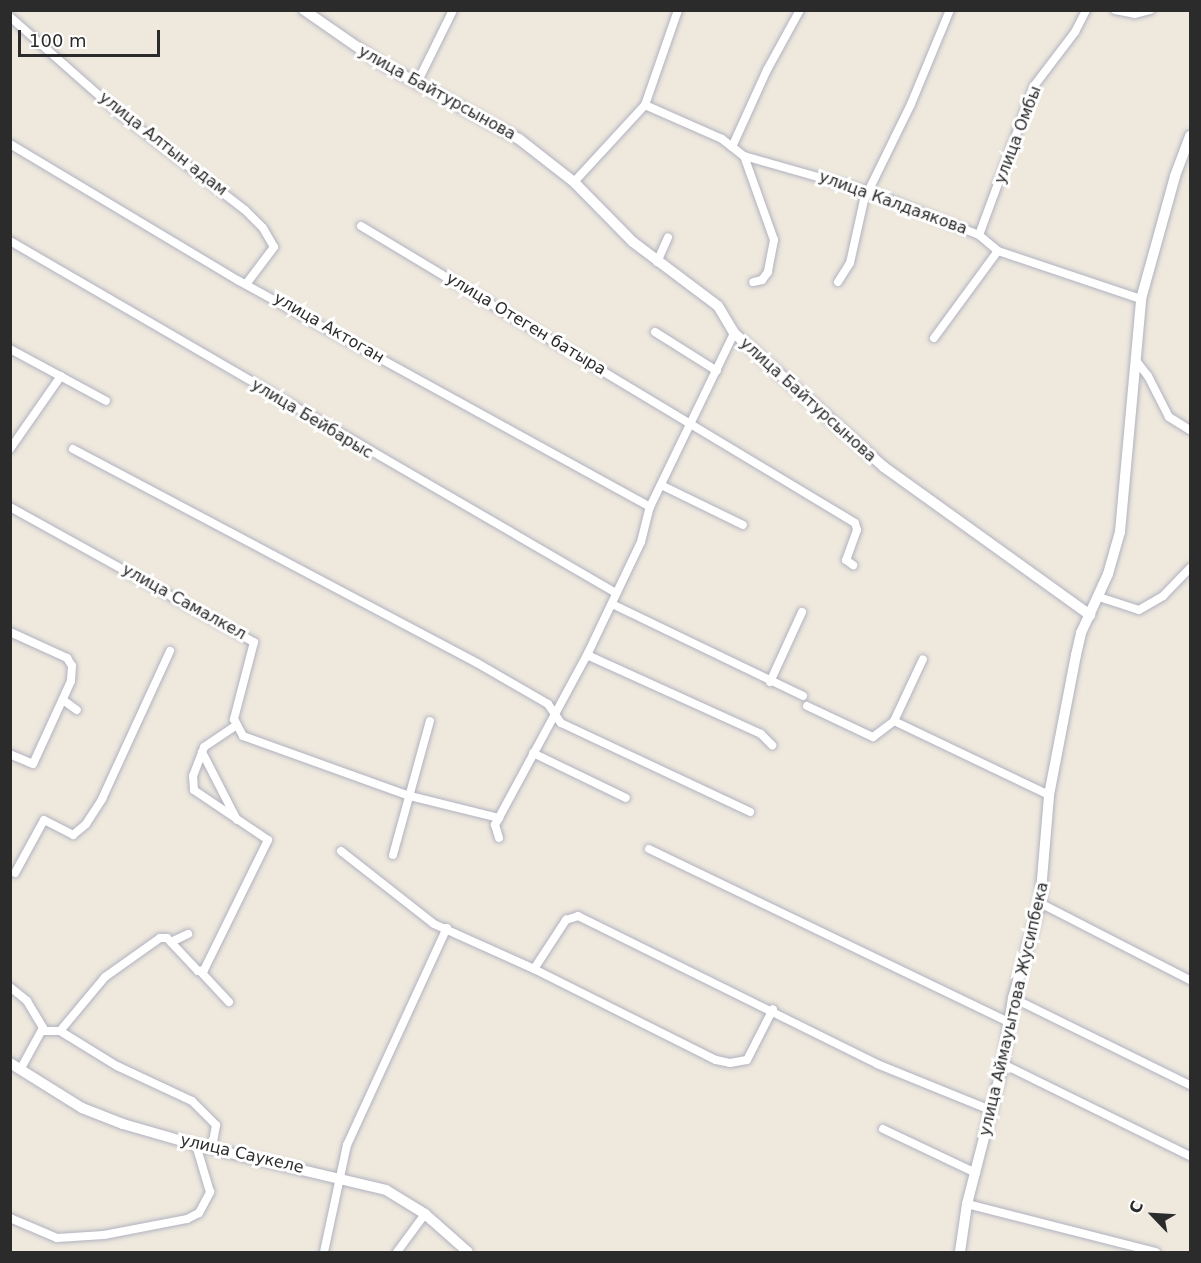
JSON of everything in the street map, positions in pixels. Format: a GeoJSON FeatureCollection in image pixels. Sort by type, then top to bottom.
{"type":"FeatureCollection","features":[{"type":"Feature","properties":{"kind":"street","name":"улица Байтурсынова"},"geometry":{"type":"LineString","coordinates":[[304,10],[339,38],[519,139],[574,182],[657,262],[718,306],[734,333],[910,488],[1089,615]]}},
{"type":"Feature","properties":{"kind":"street"},"geometry":{"type":"LineString","coordinates":[[417,83],[453,10]]}},
{"type":"Feature","properties":{"kind":"street"},"geometry":{"type":"LineString","coordinates":[[574,182],[645,105],[678,10]]}},
{"type":"Feature","properties":{"kind":"street"},"geometry":{"type":"LineString","coordinates":[[732,147],[767,70],[800,10]]}},
{"type":"Feature","properties":{"kind":"street"},"geometry":{"type":"LineString","coordinates":[[838,282],[850,263],[864,200],[870,192],[950,10]]}},
{"type":"Feature","properties":{"kind":"street","name":"улица Омбы"},"geometry":{"type":"LineString","coordinates":[[979,235],[1034,86],[1075,32],[1086,10]]}},
{"type":"Feature","properties":{"kind":"street"},"geometry":{"type":"LineString","coordinates":[[1115,10],[1135,14],[1150,10]]}},
{"type":"Feature","properties":{"kind":"street","name":"улица Алтын адам"},"geometry":{"type":"LineString","coordinates":[[10,17],[119,113],[245,210],[263,228],[274,247],[247,283]]}},
{"type":"Feature","properties":{"kind":"street","name":"улица Калдаякова"},"geometry":{"type":"LineString","coordinates":[[645,105],[732,147],[744,156],[870,192],[979,235],[998,251],[1141,299]]}},
{"type":"Feature","properties":{"kind":"street","name":"улица Аймауытова Жусипбека"},"geometry":{"type":"LineString","coordinates":[[960,1252],[967,1204],[993,1111],[1003,1064],[1013,998],[1040,903],[1049,795],[1076,655],[1089,615],[1099,597],[1121,525],[1137,362],[1135,336],[1141,299],[1174,176],[1191,136]]}},
{"type":"Feature","properties":{"kind":"street","name":"улица Актоган"},"geometry":{"type":"LineString","coordinates":[[10,144],[247,283],[650,507]]}},
{"type":"Feature","properties":{"kind":"street"},"geometry":{"type":"LineString","coordinates":[[744,156],[774,240],[768,272],[762,280],[753,282]]}},
{"type":"Feature","properties":{"kind":"street","name":"улица Отеген батыра"},"geometry":{"type":"LineString","coordinates":[[361,226],[855,523],[857,530],[846,560],[853,565]]}},
{"type":"Feature","properties":{"kind":"street"},"geometry":{"type":"LineString","coordinates":[[657,262],[668,237]]}},
{"type":"Feature","properties":{"kind":"street","name":"улица Бейбарыс"},"geometry":{"type":"LineString","coordinates":[[10,242],[616,593]]}},
{"type":"Feature","properties":{"kind":"street"},"geometry":{"type":"LineString","coordinates":[[934,338],[998,251]]}},
{"type":"Feature","properties":{"kind":"street"},"geometry":{"type":"LineString","coordinates":[[655,332],[717,371]]}},
{"type":"Feature","properties":{"kind":"street"},"geometry":{"type":"LineString","coordinates":[[499,838],[495,831],[498,818],[587,655],[612,604],[641,542],[650,507],[734,333]]}},
{"type":"Feature","properties":{"kind":"street"},"geometry":{"type":"LineString","coordinates":[[10,349],[106,401]]}},
{"type":"Feature","properties":{"kind":"street"},"geometry":{"type":"LineString","coordinates":[[1137,362],[1148,375],[1169,417],[1191,430]]}},
{"type":"Feature","properties":{"kind":"street"},"geometry":{"type":"LineString","coordinates":[[10,449],[61,376]]}},
{"type":"Feature","properties":{"kind":"street"},"geometry":{"type":"LineString","coordinates":[[73,449],[477,663],[539,698],[561,723],[750,812]]}},
{"type":"Feature","properties":{"kind":"street"},"geometry":{"type":"LineString","coordinates":[[661,484],[743,525]]}},
{"type":"Feature","properties":{"kind":"street","name":"улица Самалкел"},"geometry":{"type":"LineString","coordinates":[[10,507],[254,642],[236,726]]}},
{"type":"Feature","properties":{"kind":"street"},"geometry":{"type":"LineString","coordinates":[[1099,597],[1139,610],[1163,596],[1191,568]]}},
{"type":"Feature","properties":{"kind":"street"},"geometry":{"type":"LineString","coordinates":[[612,604],[803,696]]}},
{"type":"Feature","properties":{"kind":"street"},"geometry":{"type":"LineString","coordinates":[[770,682],[802,612]]}},
{"type":"Feature","properties":{"kind":"street"},"geometry":{"type":"LineString","coordinates":[[10,632],[71,661],[72,681],[33,764],[10,754]]}},
{"type":"Feature","properties":{"kind":"street"},"geometry":{"type":"LineString","coordinates":[[10,882],[13,871],[44,820],[73,836],[86,824],[102,799],[170,651]]}},
{"type":"Feature","properties":{"kind":"street"},"geometry":{"type":"LineString","coordinates":[[587,655],[760,734],[772,745]]}},
{"type":"Feature","properties":{"kind":"street"},"geometry":{"type":"LineString","coordinates":[[807,706],[873,737],[894,721],[922,659]]}},
{"type":"Feature","properties":{"kind":"street"},"geometry":{"type":"LineString","coordinates":[[63,700],[77,710]]}},
{"type":"Feature","properties":{"kind":"street"},"geometry":{"type":"LineString","coordinates":[[393,855],[430,721]]}},
{"type":"Feature","properties":{"kind":"street"},"geometry":{"type":"LineString","coordinates":[[894,721],[1049,795]]}},
{"type":"Feature","properties":{"kind":"street"},"geometry":{"type":"LineString","coordinates":[[201,972],[268,840],[194,790],[193,776],[202,752],[236,726],[243,736],[410,796],[498,818]]}},
{"type":"Feature","properties":{"kind":"street"},"geometry":{"type":"LineString","coordinates":[[202,752],[237,821]]}},
{"type":"Feature","properties":{"kind":"street"},"geometry":{"type":"LineString","coordinates":[[533,753],[626,798]]}},
{"type":"Feature","properties":{"kind":"street"},"geometry":{"type":"LineString","coordinates":[[649,849],[1010,1023]]}},
{"type":"Feature","properties":{"kind":"street"},"geometry":{"type":"LineString","coordinates":[[341,851],[434,924],[534,969],[716,1060],[730,1063],[747,1060],[773,1009]]}},
{"type":"Feature","properties":{"kind":"street"},"geometry":{"type":"LineString","coordinates":[[1040,903],[1191,980]]}},
{"type":"Feature","properties":{"kind":"street"},"geometry":{"type":"LineString","coordinates":[[534,969],[566,920],[578,916],[773,1009],[922,1085],[993,1111]]}},
{"type":"Feature","properties":{"kind":"street"},"geometry":{"type":"LineString","coordinates":[[324,1252],[347,1145],[382,1062],[447,928]]}},
{"type":"Feature","properties":{"kind":"street"},"geometry":{"type":"LineString","coordinates":[[171,942],[188,934]]}},
{"type":"Feature","properties":{"kind":"street"},"geometry":{"type":"LineString","coordinates":[[60,1031],[105,977],[160,938],[171,942],[229,1002]]}},
{"type":"Feature","properties":{"kind":"street"},"geometry":{"type":"LineString","coordinates":[[10,987],[27,1000],[43,1031]]}},
{"type":"Feature","properties":{"kind":"street"},"geometry":{"type":"LineString","coordinates":[[1013,998],[1191,1085]]}},
{"type":"Feature","properties":{"kind":"street"},"geometry":{"type":"LineString","coordinates":[[43,1031],[60,1031],[117,1066],[192,1101],[216,1125],[212,1148]]}},
{"type":"Feature","properties":{"kind":"street"},"geometry":{"type":"LineString","coordinates":[[15,1067],[43,1031]]}},
{"type":"Feature","properties":{"kind":"street"},"geometry":{"type":"LineString","coordinates":[[1003,1064],[1191,1156]]}},
{"type":"Feature","properties":{"kind":"street","name":"улица Саукеле"},"geometry":{"type":"LineString","coordinates":[[15,1067],[82,1108],[196,1145],[339,1177],[386,1190],[425,1214],[468,1252]]}},
{"type":"Feature","properties":{"kind":"street"},"geometry":{"type":"LineString","coordinates":[[883,1130],[976,1173]]}},
{"type":"Feature","properties":{"kind":"street"},"geometry":{"type":"LineString","coordinates":[[10,1218],[57,1238],[105,1235],[187,1219],[199,1213],[210,1192],[196,1145]]}},
{"type":"Feature","properties":{"kind":"street"},"geometry":{"type":"LineString","coordinates":[[967,1204],[1156,1252]]}},
{"type":"Feature","properties":{"kind":"street"},"geometry":{"type":"LineString","coordinates":[[397,1252],[425,1214]]}}]}
